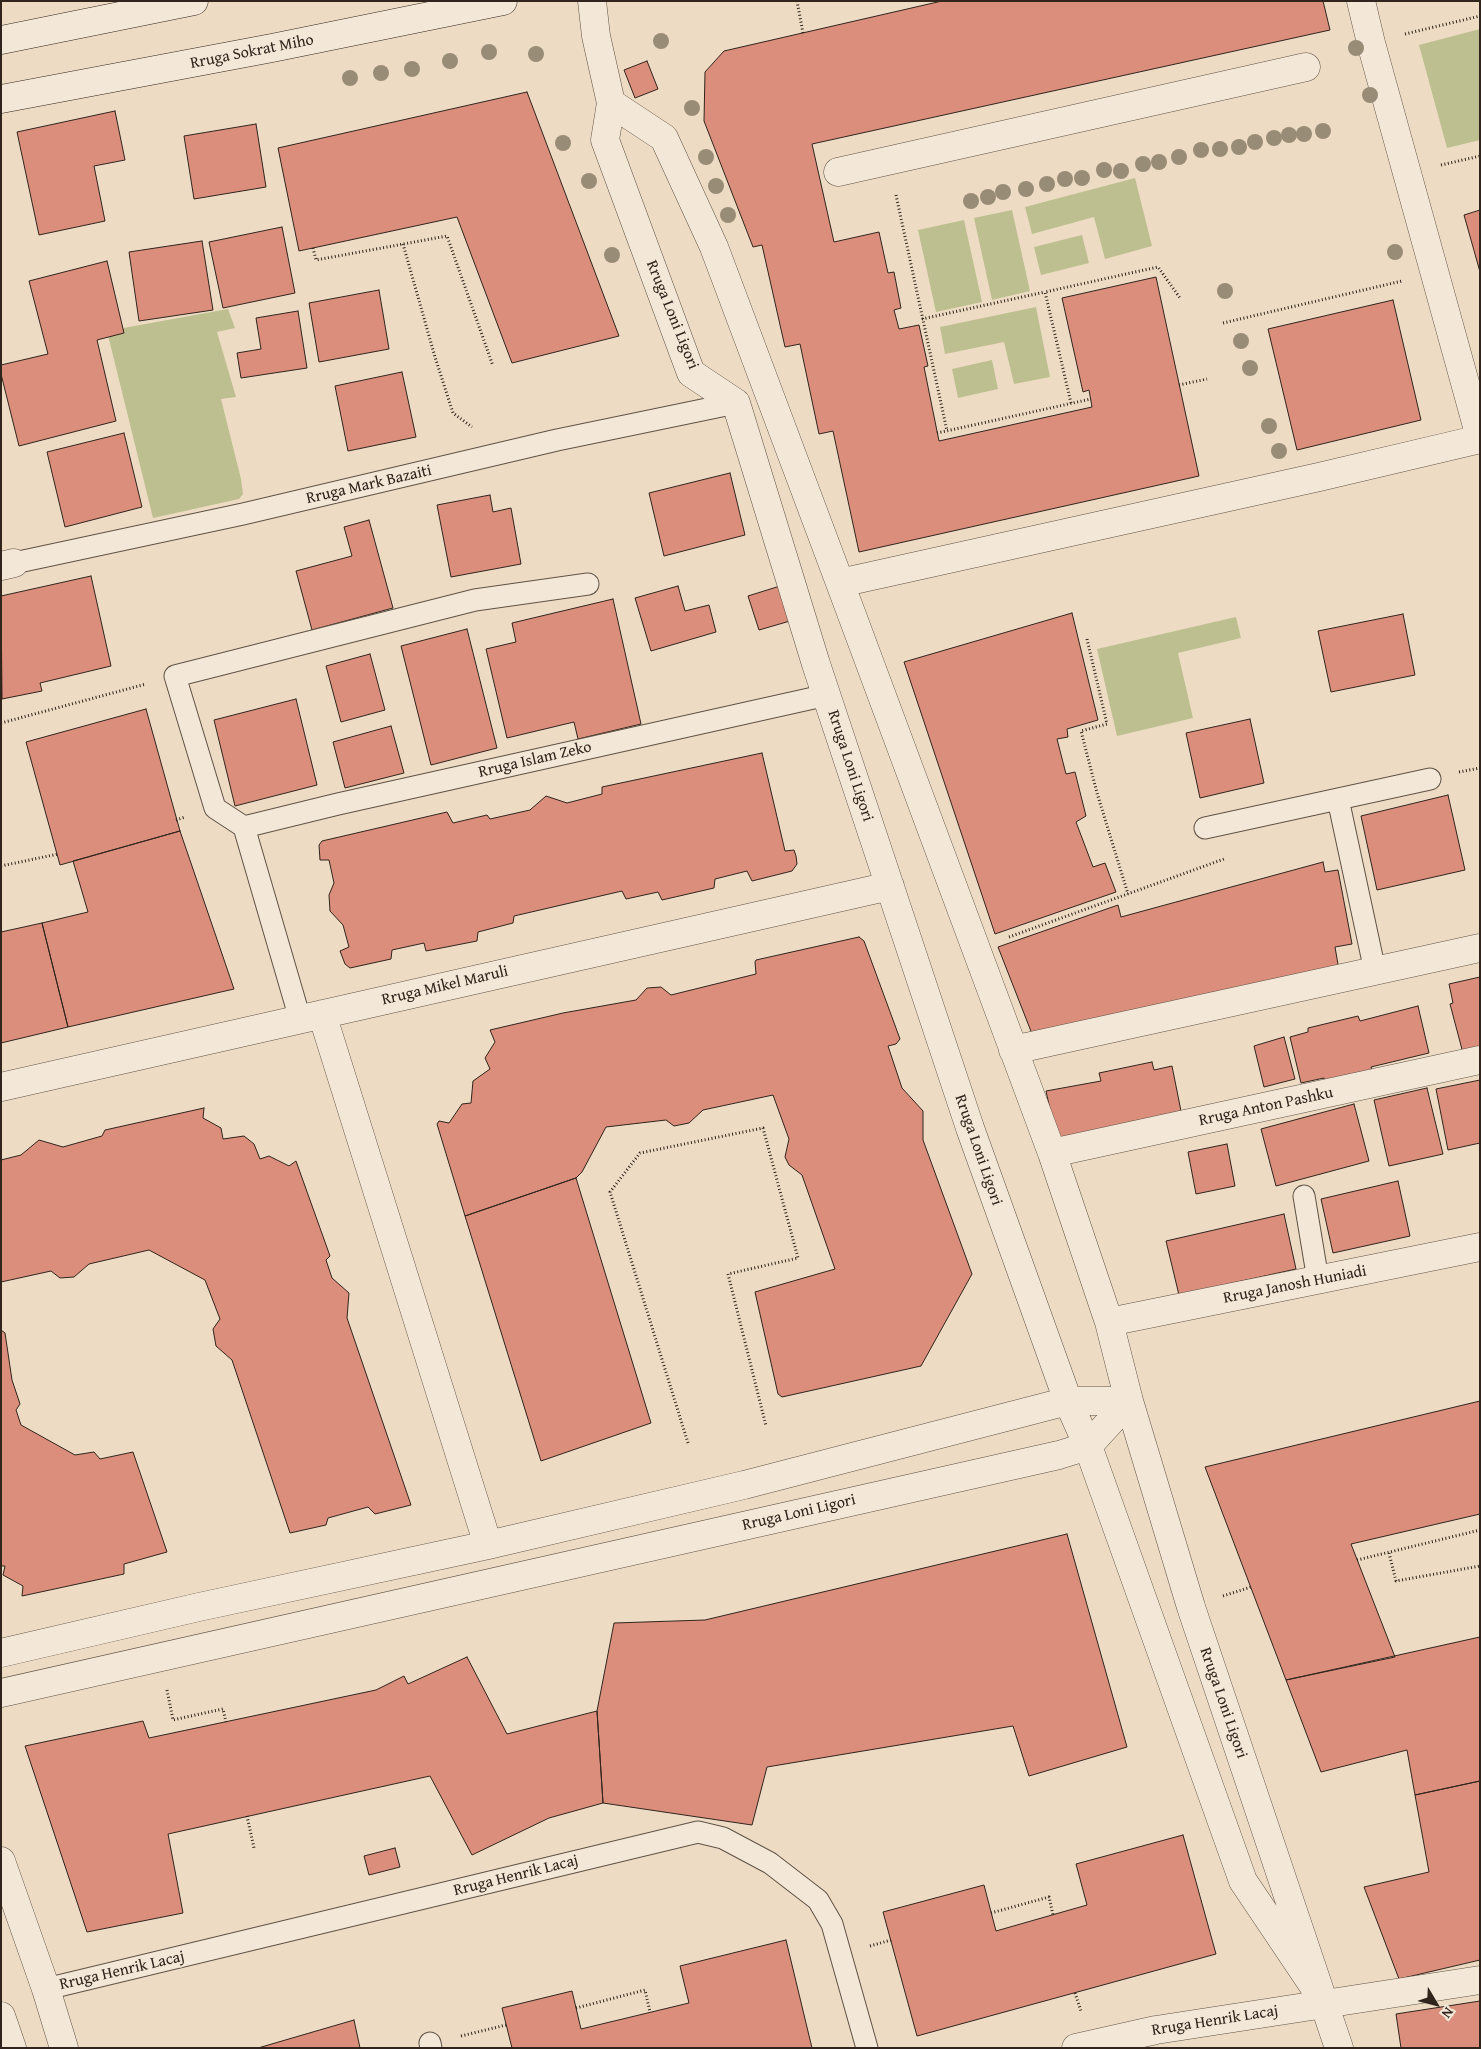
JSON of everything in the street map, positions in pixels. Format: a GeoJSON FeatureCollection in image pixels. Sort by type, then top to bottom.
{"type":"FeatureCollection","features":[{"type":"Feature","properties":{"kind":"street"},"geometry":{"type":"LineString","coordinates":[[1,40],[194,1]]}},
{"type":"Feature","properties":{"kind":"street","name":"Rruga Sokrat Miho"},"geometry":{"type":"LineString","coordinates":[[1,99],[272,48],[503,1]]}},
{"type":"Feature","properties":{"kind":"street","name":"Rruga Loni Ligori"},"geometry":{"type":"LineString","coordinates":[[592,1],[596,36],[611,103],[605,140],[690,373],[736,403],[827,695],[970,1128],[1068,1401],[1088,1446],[1243,1881],[1325,2003]]}},
{"type":"Feature","properties":{"kind":"street"},"geometry":{"type":"LineString","coordinates":[[840,584],[1309,479],[1480,438],[1361,1]]}},
{"type":"Feature","properties":{"kind":"street"},"geometry":{"type":"LineString","coordinates":[[838,172],[1306,66]]}},
{"type":"Feature","properties":{"kind":"street","name":"Rruga Loni Ligori"},"geometry":{"type":"LineString","coordinates":[[611,103],[664,138],[714,247],[1052,1153],[1109,1322],[1129,1401],[1191,1607],[1339,2048]]}},
{"type":"Feature","properties":{"kind":"street","name":"Rruga Mikel Maruli"},"geometry":{"type":"LineString","coordinates":[[1,1087],[890,886]]}},
{"type":"Feature","properties":{"kind":"street"},"geometry":{"type":"LineString","coordinates":[[1013,1050],[1480,948]]}},
{"type":"Feature","properties":{"kind":"street"},"geometry":{"type":"LineString","coordinates":[[311,1016],[488,1545]]}},
{"type":"Feature","properties":{"kind":"street","name":"Rruga Anton Pashku"},"geometry":{"type":"LineString","coordinates":[[1052,1153],[1480,1060]]}},
{"type":"Feature","properties":{"kind":"street","name":"Rruga Janosh Huniadi"},"geometry":{"type":"LineString","coordinates":[[1109,1322],[1480,1247]]}},
{"type":"Feature","properties":{"kind":"street"},"geometry":{"type":"LineString","coordinates":[[1,1653],[199,1607],[488,1545],[744,1485],[1068,1401],[1129,1401]]}},
{"type":"Feature","properties":{"kind":"street"},"geometry":{"type":"LineString","coordinates":[[1088,1446],[1129,1401]]}},
{"type":"Feature","properties":{"kind":"street","name":"Rruga Loni Ligori"},"geometry":{"type":"LineString","coordinates":[[1,1693],[1049,1457],[1088,1446]]}},
{"type":"Feature","properties":{"kind":"street"},"geometry":{"type":"LineString","coordinates":[[1,1862],[46,1989],[64,2048]]}},
{"type":"Feature","properties":{"kind":"street","name":"Rruga Henrik Lacaj"},"geometry":{"type":"LineString","coordinates":[[1076,2048],[1156,2030],[1480,1980]]}},
{"type":"Feature","properties":{"kind":"street"},"geometry":{"type":"LineString","coordinates":[[1,2016],[12,2048]]}},
{"type":"Feature","properties":{"kind":"lane","name":"Rruga Mark Bazaiti"},"geometry":{"type":"LineString","coordinates":[[8,565],[243,514],[557,440],[736,403]]}},
{"type":"Feature","properties":{"kind":"lane"},"geometry":{"type":"LineString","coordinates":[[311,1016],[244,827],[215,808],[175,676],[475,600],[588,584]]}},
{"type":"Feature","properties":{"kind":"lane","name":"Rruga Islam Zeko"},"geometry":{"type":"LineString","coordinates":[[244,827],[338,804],[827,695]]}},
{"type":"Feature","properties":{"kind":"lane"},"geometry":{"type":"LineString","coordinates":[[1204,828],[1430,779]]}},
{"type":"Feature","properties":{"kind":"lane"},"geometry":{"type":"LineString","coordinates":[[1338,799],[1375,971]]}},
{"type":"Feature","properties":{"kind":"lane"},"geometry":{"type":"LineString","coordinates":[[1304,1196],[1318,1280]]}},
{"type":"Feature","properties":{"kind":"lane","name":"Rruga Henrik Lacaj"},"geometry":{"type":"LineString","coordinates":[[46,1989],[698,1832],[723,1838],[770,1863],[818,1900],[832,1924],[867,2048]]}},
{"type":"Feature","properties":{"kind":"path"},"geometry":{"type":"LineString","coordinates":[[797,1],[803,33]]}},
{"type":"Feature","properties":{"kind":"path"},"geometry":{"type":"LineString","coordinates":[[1371,43],[1480,16]]}},
{"type":"Feature","properties":{"kind":"path"},"geometry":{"type":"LineString","coordinates":[[901,219],[947,431]]}},
{"type":"Feature","properties":{"kind":"path"},"geometry":{"type":"LineString","coordinates":[[313,248],[316,260],[447,236],[493,366]]}},
{"type":"Feature","properties":{"kind":"path"},"geometry":{"type":"LineString","coordinates":[[403,244],[453,414],[508,453]]}},
{"type":"Feature","properties":{"kind":"path"},"geometry":{"type":"LineString","coordinates":[[922,319],[1158,267],[1180,298]]}},
{"type":"Feature","properties":{"kind":"path"},"geometry":{"type":"LineString","coordinates":[[1222,323],[1410,279]]}},
{"type":"Feature","properties":{"kind":"path"},"geometry":{"type":"LineString","coordinates":[[1045,292],[1071,403]]}},
{"type":"Feature","properties":{"kind":"path"},"geometry":{"type":"LineString","coordinates":[[1179,385],[1207,379]]}},
{"type":"Feature","properties":{"kind":"path"},"geometry":{"type":"LineString","coordinates":[[937,433],[1091,399]]}},
{"type":"Feature","properties":{"kind":"path"},"geometry":{"type":"LineString","coordinates":[[1087,639],[1107,724],[1081,731],[1097,793],[1128,894]]}},
{"type":"Feature","properties":{"kind":"path"},"geometry":{"type":"LineString","coordinates":[[1,723],[175,676]]}},
{"type":"Feature","properties":{"kind":"path"},"geometry":{"type":"LineString","coordinates":[[1,866],[58,854]]}},
{"type":"Feature","properties":{"kind":"path"},"geometry":{"type":"LineString","coordinates":[[1001,940],[1228,857]]}},
{"type":"Feature","properties":{"kind":"path"},"geometry":{"type":"LineString","coordinates":[[688,1443],[610,1192],[640,1152],[763,1128],[798,1258],[728,1274],[766,1426]]}},
{"type":"Feature","properties":{"kind":"path"},"geometry":{"type":"LineString","coordinates":[[1357,1560],[1480,1530]]}},
{"type":"Feature","properties":{"kind":"path"},"geometry":{"type":"LineString","coordinates":[[1389,1553],[1396,1581],[1480,1566]]}},
{"type":"Feature","properties":{"kind":"path"},"geometry":{"type":"LineString","coordinates":[[159,1657],[174,1720],[223,1709],[226,1722]]}},
{"type":"Feature","properties":{"kind":"path"},"geometry":{"type":"LineString","coordinates":[[247,1816],[254,1848]]}},
{"type":"Feature","properties":{"kind":"path"},"geometry":{"type":"LineString","coordinates":[[991,1913],[1049,1897],[1053,1915]]}},
{"type":"Feature","properties":{"kind":"path"},"geometry":{"type":"LineString","coordinates":[[881,1943],[891,1940]]}},
{"type":"Feature","properties":{"kind":"path"},"geometry":{"type":"LineString","coordinates":[[576,2008],[644,1990],[650,2012]]}},
{"type":"Feature","properties":{"kind":"path"},"geometry":{"type":"LineString","coordinates":[[1075,1993],[1080,2006]]}},
{"type":"Feature","properties":{"kind":"path"},"geometry":{"type":"LineString","coordinates":[[490,2029],[506,2025]]}},
{"type":"Feature","properties":{"kind":"green space"},"geometry":{"type":"Polygon","coordinates":[[[1480,29],[1480,140],[1447,148],[1419,45],[1480,29]]]}},
{"type":"Feature","properties":{"kind":"green space"},"geometry":{"type":"Polygon","coordinates":[[[1135,178],[1152,246],[1105,259],[1094,217],[1032,234],[1025,207],[1135,178]]]}},
{"type":"Feature","properties":{"kind":"green space"},"geometry":{"type":"Polygon","coordinates":[[[1012,210],[1030,291],[992,300],[974,218],[1012,210]]]}},
{"type":"Feature","properties":{"kind":"green space"},"geometry":{"type":"Polygon","coordinates":[[[964,220],[982,302],[936,312],[918,230],[964,220]]]}},
{"type":"Feature","properties":{"kind":"green space"},"geometry":{"type":"Polygon","coordinates":[[[1082,235],[1089,263],[1041,275],[1034,247],[1082,235]]]}},
{"type":"Feature","properties":{"kind":"green space"},"geometry":{"type":"Polygon","coordinates":[[[1036,307],[1050,377],[1014,384],[1004,342],[945,354],[940,327],[1036,307]]]}},
{"type":"Feature","properties":{"kind":"green space"},"geometry":{"type":"Polygon","coordinates":[[[228,309],[235,328],[217,332],[236,397],[221,399],[243,494],[239,499],[153,518],[107,331],[228,309]]]}},
{"type":"Feature","properties":{"kind":"green space"},"geometry":{"type":"Polygon","coordinates":[[[992,360],[998,389],[958,398],[952,369],[992,360]]]}},
{"type":"Feature","properties":{"kind":"green space"},"geometry":{"type":"Polygon","coordinates":[[[1236,617],[1241,638],[1178,653],[1193,718],[1117,736],[1097,649],[1236,617]]]}},
{"type":"Feature","properties":{"kind":"building"},"geometry":{"type":"Polygon","coordinates":[[[942,1],[1323,1],[1330,30],[812,144],[834,242],[879,232],[888,273],[894,272],[901,308],[894,310],[899,329],[919,325],[928,366],[924,367],[939,441],[1092,407],[1089,390],[1083,392],[1062,298],[1156,277],[1199,476],[859,552],[833,431],[819,434],[800,344],[785,347],[762,245],[753,247],[704,121],[705,72],[724,51],[942,1]]]}},
{"type":"Feature","properties":{"kind":"building"},"geometry":{"type":"Polygon","coordinates":[[[647,61],[658,89],[635,98],[624,70],[647,61]]]}},
{"type":"Feature","properties":{"kind":"building"},"geometry":{"type":"Polygon","coordinates":[[[527,92],[619,336],[512,363],[457,217],[299,251],[278,148],[527,92]]]}},
{"type":"Feature","properties":{"kind":"building"},"geometry":{"type":"Polygon","coordinates":[[[115,111],[125,160],[94,166],[105,221],[39,235],[17,132],[115,111]]]}},
{"type":"Feature","properties":{"kind":"building"},"geometry":{"type":"Polygon","coordinates":[[[256,124],[266,187],[194,199],[184,136],[256,124]]]}},
{"type":"Feature","properties":{"kind":"building"},"geometry":{"type":"Polygon","coordinates":[[[1480,210],[1480,272],[1464,215],[1480,210]]]}},
{"type":"Feature","properties":{"kind":"building"},"geometry":{"type":"Polygon","coordinates":[[[282,227],[295,293],[223,308],[209,242],[282,227]]]}},
{"type":"Feature","properties":{"kind":"building"},"geometry":{"type":"Polygon","coordinates":[[[202,241],[213,310],[139,321],[129,252],[202,241]]]}},
{"type":"Feature","properties":{"kind":"building"},"geometry":{"type":"Polygon","coordinates":[[[107,261],[124,333],[97,340],[116,421],[19,446],[1,374],[1,365],[48,354],[29,281],[107,261]]]}},
{"type":"Feature","properties":{"kind":"building"},"geometry":{"type":"Polygon","coordinates":[[[379,290],[389,349],[319,362],[309,303],[379,290]]]}},
{"type":"Feature","properties":{"kind":"building"},"geometry":{"type":"Polygon","coordinates":[[[1393,300],[1421,420],[1297,450],[1268,329],[1393,300]]]}},
{"type":"Feature","properties":{"kind":"building"},"geometry":{"type":"Polygon","coordinates":[[[298,311],[307,368],[241,378],[237,353],[261,349],[256,318],[298,311]]]}},
{"type":"Feature","properties":{"kind":"building"},"geometry":{"type":"Polygon","coordinates":[[[402,372],[416,437],[348,451],[335,386],[402,372]]]}},
{"type":"Feature","properties":{"kind":"building"},"geometry":{"type":"Polygon","coordinates":[[[124,433],[142,507],[65,527],[47,452],[124,433]]]}},
{"type":"Feature","properties":{"kind":"building"},"geometry":{"type":"Polygon","coordinates":[[[730,473],[745,535],[664,556],[649,493],[730,473]]]}},
{"type":"Feature","properties":{"kind":"building"},"geometry":{"type":"Polygon","coordinates":[[[490,495],[493,512],[511,508],[521,564],[451,577],[437,505],[490,495]]]}},
{"type":"Feature","properties":{"kind":"building"},"geometry":{"type":"Polygon","coordinates":[[[369,520],[393,608],[312,630],[296,571],[352,556],[344,527],[369,520]]]}},
{"type":"Feature","properties":{"kind":"building"},"geometry":{"type":"Polygon","coordinates":[[[91,576],[111,666],[40,683],[42,691],[2,699],[1,596],[91,576]]]}},
{"type":"Feature","properties":{"kind":"building"},"geometry":{"type":"Polygon","coordinates":[[[678,586],[685,611],[709,605],[716,632],[651,651],[635,598],[678,586]]]}},
{"type":"Feature","properties":{"kind":"building"},"geometry":{"type":"Polygon","coordinates":[[[780,586],[790,621],[759,630],[748,596],[780,586]]]}},
{"type":"Feature","properties":{"kind":"building"},"geometry":{"type":"Polygon","coordinates":[[[613,599],[641,724],[578,739],[574,722],[507,738],[486,649],[516,642],[512,623],[613,599]]]}},
{"type":"Feature","properties":{"kind":"building"},"geometry":{"type":"Polygon","coordinates":[[[1072,613],[1098,720],[1067,729],[1068,737],[1057,739],[1066,774],[1075,772],[1086,816],[1076,822],[1093,867],[1105,863],[1116,892],[995,934],[904,662],[1072,613]]]}},
{"type":"Feature","properties":{"kind":"building"},"geometry":{"type":"Polygon","coordinates":[[[1403,614],[1415,675],[1331,692],[1318,631],[1403,614]]]}},
{"type":"Feature","properties":{"kind":"building"},"geometry":{"type":"Polygon","coordinates":[[[467,629],[497,748],[431,765],[401,646],[467,629]]]}},
{"type":"Feature","properties":{"kind":"building"},"geometry":{"type":"Polygon","coordinates":[[[370,654],[385,710],[341,722],[326,666],[370,654]]]}},
{"type":"Feature","properties":{"kind":"building"},"geometry":{"type":"Polygon","coordinates":[[[296,699],[317,785],[235,806],[214,720],[296,699]]]}},
{"type":"Feature","properties":{"kind":"building"},"geometry":{"type":"Polygon","coordinates":[[[146,709],[180,831],[60,865],[26,742],[146,709]]]}},
{"type":"Feature","properties":{"kind":"building"},"geometry":{"type":"Polygon","coordinates":[[[1250,719],[1264,783],[1200,798],[1186,733],[1250,719]]]}},
{"type":"Feature","properties":{"kind":"building"},"geometry":{"type":"Polygon","coordinates":[[[391,726],[404,773],[345,788],[333,742],[391,726]]]}},
{"type":"Feature","properties":{"kind":"building"},"geometry":{"type":"Polygon","coordinates":[[[762,753],[785,851],[794,850],[796,856],[797,864],[792,871],[752,881],[747,871],[715,879],[714,888],[662,900],[658,892],[626,899],[622,891],[514,916],[513,923],[478,932],[477,941],[426,951],[424,943],[392,950],[391,959],[350,968],[345,964],[340,951],[349,947],[343,925],[330,911],[329,895],[334,883],[329,860],[320,860],[319,845],[322,841],[447,812],[453,823],[487,815],[490,819],[530,810],[546,796],[567,803],[602,794],[602,787],[762,753]]]}},
{"type":"Feature","properties":{"kind":"building"},"geometry":{"type":"Polygon","coordinates":[[[1448,795],[1465,870],[1377,890],[1361,816],[1448,795]]]}},
{"type":"Feature","properties":{"kind":"building"},"geometry":{"type":"Polygon","coordinates":[[[180,831],[234,989],[68,1027],[42,923],[88,912],[73,861],[180,831]]]}},
{"type":"Feature","properties":{"kind":"building"},"geometry":{"type":"Polygon","coordinates":[[[1323,862],[1325,872],[1338,870],[1352,944],[1335,947],[1339,970],[1034,1039],[998,947],[1118,905],[1121,917],[1323,862]]]}},
{"type":"Feature","properties":{"kind":"building"},"geometry":{"type":"Polygon","coordinates":[[[42,923],[68,1027],[1,1043],[1,932],[42,923]]]}},
{"type":"Feature","properties":{"kind":"building"},"geometry":{"type":"Polygon","coordinates":[[[859,937],[864,941],[900,1039],[896,1044],[888,1046],[902,1088],[923,1111],[923,1140],[972,1274],[921,1366],[782,1397],[778,1394],[755,1292],[835,1269],[802,1175],[789,1165],[785,1157],[789,1139],[773,1095],[703,1110],[689,1123],[674,1126],[666,1120],[606,1127],[582,1172],[576,1178],[465,1216],[437,1124],[439,1121],[449,1123],[462,1104],[471,1103],[473,1081],[490,1069],[485,1058],[495,1042],[490,1030],[563,1013],[636,1000],[647,988],[661,987],[671,995],[756,974],[756,960],[859,937]]]}},
{"type":"Feature","properties":{"kind":"building"},"geometry":{"type":"Polygon","coordinates":[[[1480,977],[1480,1053],[1464,1057],[1450,1004],[1453,1003],[1449,984],[1480,977]]]}},
{"type":"Feature","properties":{"kind":"building"},"geometry":{"type":"Polygon","coordinates":[[[1418,1006],[1429,1053],[1371,1067],[1373,1075],[1326,1087],[1324,1078],[1301,1083],[1290,1037],[1308,1032],[1308,1028],[1358,1016],[1360,1021],[1418,1006]]]}},
{"type":"Feature","properties":{"kind":"building"},"geometry":{"type":"Polygon","coordinates":[[[1284,1037],[1295,1079],[1264,1087],[1254,1046],[1284,1037]]]}},
{"type":"Feature","properties":{"kind":"building"},"geometry":{"type":"Polygon","coordinates":[[[1152,1062],[1154,1070],[1172,1066],[1182,1116],[1057,1141],[1046,1091],[1101,1081],[1099,1073],[1152,1062]]]}},
{"type":"Feature","properties":{"kind":"building"},"geometry":{"type":"Polygon","coordinates":[[[1480,1080],[1480,1143],[1448,1150],[1436,1089],[1480,1080]]]}},
{"type":"Feature","properties":{"kind":"building"},"geometry":{"type":"Polygon","coordinates":[[[1427,1088],[1443,1154],[1389,1166],[1374,1100],[1427,1088]]]}},
{"type":"Feature","properties":{"kind":"building"},"geometry":{"type":"Polygon","coordinates":[[[1354,1104],[1369,1161],[1276,1186],[1261,1129],[1354,1104]]]}},
{"type":"Feature","properties":{"kind":"building"},"geometry":{"type":"Polygon","coordinates":[[[204,1108],[203,1118],[221,1128],[223,1139],[244,1136],[254,1144],[260,1159],[269,1156],[289,1166],[296,1161],[330,1256],[326,1260],[332,1278],[349,1293],[347,1318],[411,1505],[375,1514],[368,1507],[328,1518],[326,1525],[290,1533],[232,1360],[216,1346],[213,1329],[220,1319],[205,1280],[149,1250],[89,1264],[74,1277],[60,1278],[51,1271],[1,1282],[1,1160],[21,1155],[39,1140],[63,1147],[102,1136],[105,1130],[204,1108]]]}},
{"type":"Feature","properties":{"kind":"building"},"geometry":{"type":"Polygon","coordinates":[[[1227,1144],[1235,1186],[1196,1194],[1188,1152],[1227,1144]]]}},
{"type":"Feature","properties":{"kind":"building"},"geometry":{"type":"Polygon","coordinates":[[[576,1178],[651,1423],[541,1461],[465,1216],[576,1178]]]}},
{"type":"Feature","properties":{"kind":"building"},"geometry":{"type":"Polygon","coordinates":[[[1398,1181],[1410,1236],[1333,1253],[1321,1199],[1398,1181]]]}},
{"type":"Feature","properties":{"kind":"building"},"geometry":{"type":"Polygon","coordinates":[[[1284,1214],[1296,1269],[1179,1295],[1166,1241],[1284,1214]]]}},
{"type":"Feature","properties":{"kind":"building"},"geometry":{"type":"Polygon","coordinates":[[[1,1330],[5,1333],[12,1380],[20,1404],[16,1410],[21,1425],[75,1455],[94,1452],[100,1459],[133,1452],[167,1552],[124,1564],[124,1574],[22,1596],[23,1586],[3,1575],[5,1566],[1,1566],[1,1330]]]}},
{"type":"Feature","properties":{"kind":"building"},"geometry":{"type":"Polygon","coordinates":[[[1480,1401],[1480,1514],[1351,1544],[1395,1657],[1286,1680],[1205,1467],[1480,1401]]]}},
{"type":"Feature","properties":{"kind":"building"},"geometry":{"type":"Polygon","coordinates":[[[1067,1534],[1127,1747],[1029,1776],[1013,1726],[767,1767],[752,1825],[603,1803],[597,1711],[614,1623],[705,1620],[1067,1534]]]}},
{"type":"Feature","properties":{"kind":"building"},"geometry":{"type":"Polygon","coordinates":[[[1480,1637],[1480,1781],[1415,1795],[1407,1750],[1321,1772],[1286,1680],[1480,1637]]]}},
{"type":"Feature","properties":{"kind":"building"},"geometry":{"type":"Polygon","coordinates":[[[467,1657],[507,1734],[597,1711],[603,1803],[549,1818],[472,1855],[430,1776],[168,1834],[183,1913],[87,1932],[25,1746],[143,1721],[149,1738],[376,1690],[404,1676],[408,1684],[467,1657]]]}},
{"type":"Feature","properties":{"kind":"building"},"geometry":{"type":"Polygon","coordinates":[[[1480,1781],[1480,1960],[1399,1979],[1364,1887],[1429,1872],[1415,1795],[1480,1781]]]}},
{"type":"Feature","properties":{"kind":"building"},"geometry":{"type":"Polygon","coordinates":[[[1183,1835],[1216,1954],[917,2036],[883,1912],[984,1885],[996,1931],[1087,1905],[1076,1864],[1183,1835]]]}},
{"type":"Feature","properties":{"kind":"building"},"geometry":{"type":"Polygon","coordinates":[[[395,1848],[400,1867],[369,1875],[364,1856],[395,1848]]]}},
{"type":"Feature","properties":{"kind":"building"},"geometry":{"type":"Polygon","coordinates":[[[786,1940],[812,2048],[512,2048],[502,2008],[572,1991],[581,2029],[689,2003],[680,1966],[786,1940]]]}},
{"type":"Feature","properties":{"kind":"building"},"geometry":{"type":"Polygon","coordinates":[[[1480,2001],[1480,2048],[1401,2048],[1396,2014],[1480,2001]]]}},
{"type":"Feature","properties":{"kind":"building"},"geometry":{"type":"Polygon","coordinates":[[[354,2020],[360,2048],[258,2048],[354,2020]]]}}]}
